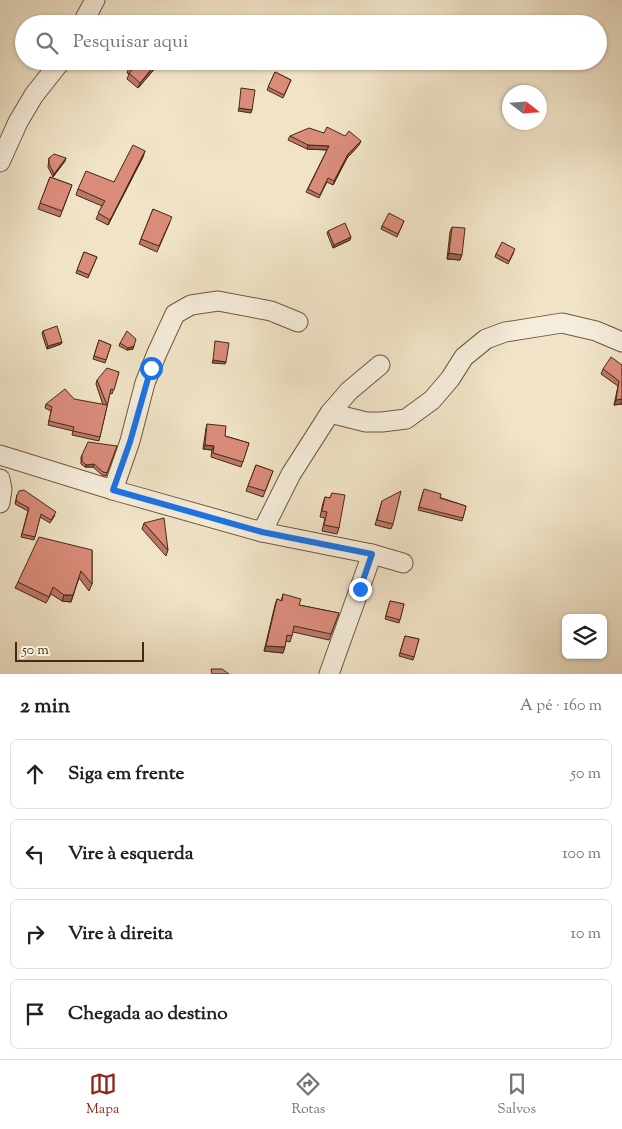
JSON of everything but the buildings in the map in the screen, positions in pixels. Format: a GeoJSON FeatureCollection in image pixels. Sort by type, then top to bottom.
{"type":"FeatureCollection","features":[{"type":"Feature","properties":{"kind":"street"},"geometry":{"type":"LineString","coordinates":[[87,15],[95,0]]}},
{"type":"Feature","properties":{"kind":"street"},"geometry":{"type":"LineString","coordinates":[[0,162],[18,122],[34,95],[54,70]]}},
{"type":"Feature","properties":{"kind":"street"},"geometry":{"type":"LineString","coordinates":[[113,490],[130,442],[146,383],[175,314],[191,305],[218,301],[270,311],[298,322]]}},
{"type":"Feature","properties":{"kind":"street"},"geometry":{"type":"LineString","coordinates":[[330,413],[366,422],[406,419],[432,400],[450,380],[464,358],[486,340],[505,332],[562,323],[596,331],[622,342]]}},
{"type":"Feature","properties":{"kind":"street"},"geometry":{"type":"LineString","coordinates":[[262,532],[291,474],[330,413],[349,391],[380,365]]}},
{"type":"Feature","properties":{"kind":"street"},"geometry":{"type":"LineString","coordinates":[[0,455],[113,490],[262,532],[372,554],[403,563]]}},
{"type":"Feature","properties":{"kind":"street"},"geometry":{"type":"LineString","coordinates":[[0,479],[2,489],[0,504]]}},
{"type":"Feature","properties":{"kind":"street"},"geometry":{"type":"LineString","coordinates":[[330,674],[372,554]]}},
{"type":"Feature","properties":{"kind":"route"},"geometry":{"type":"LineString","coordinates":[[151,368],[130,442],[113,490],[262,532],[372,554],[360,589]]}}]}
